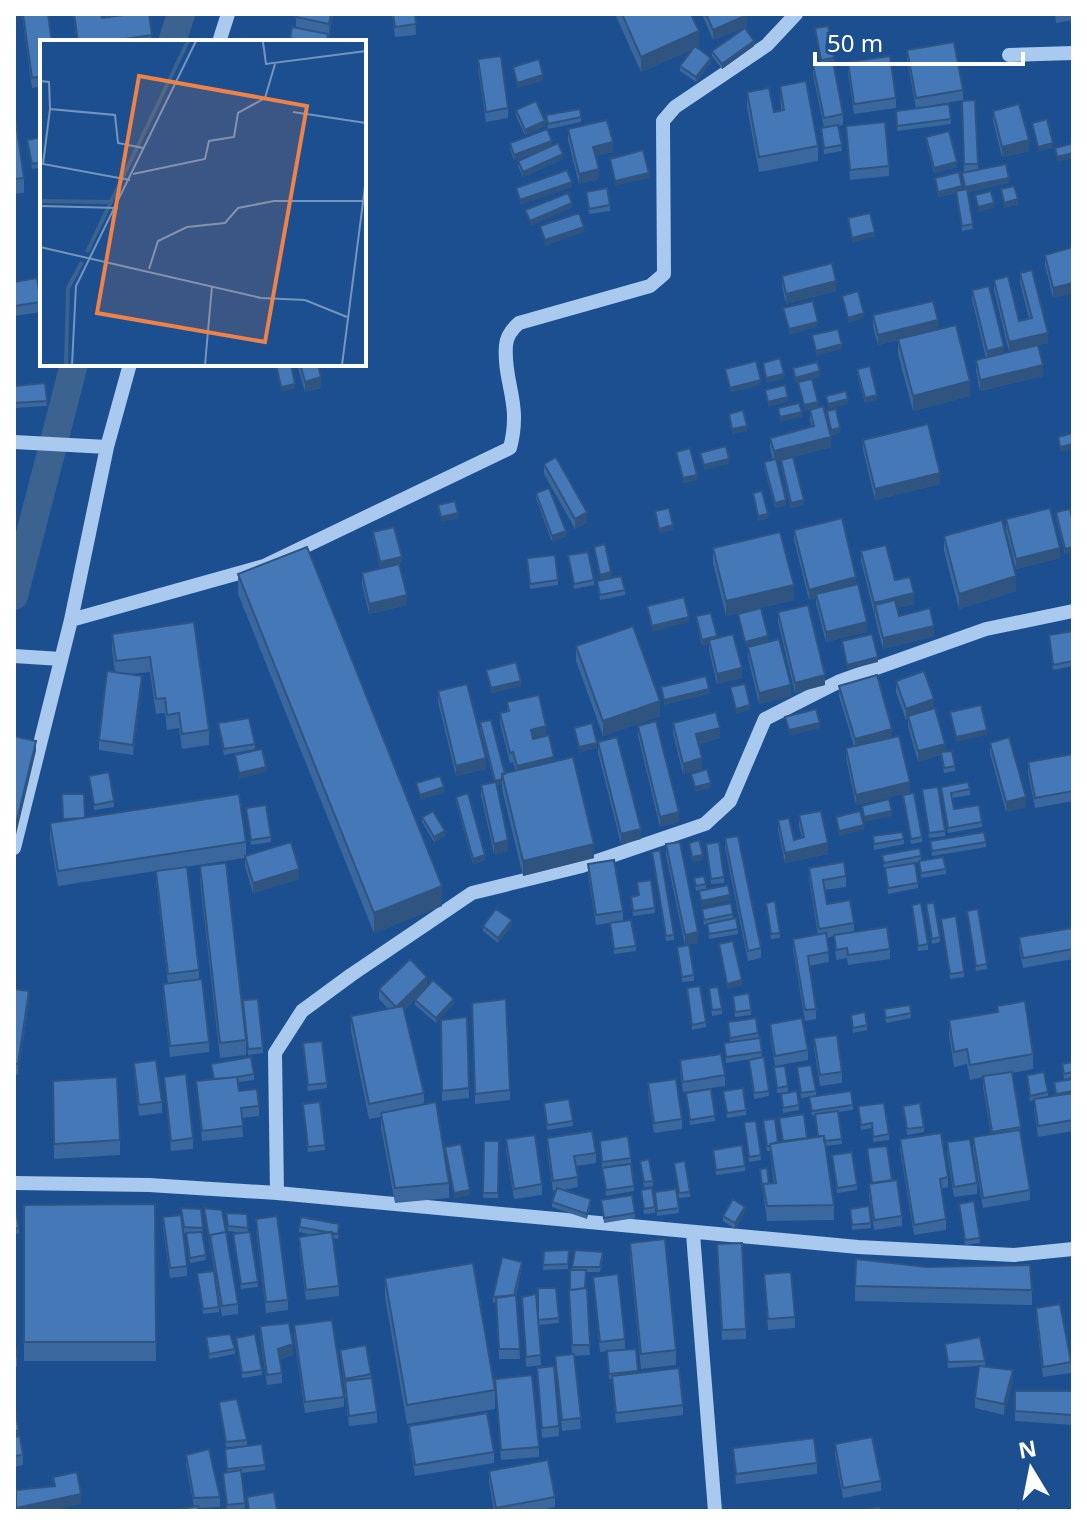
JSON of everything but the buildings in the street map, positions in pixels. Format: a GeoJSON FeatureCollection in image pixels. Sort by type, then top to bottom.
{"type":"FeatureCollection","features":[{"type":"Feature","properties":{"kind":"street"},"geometry":{"type":"LineString","coordinates":[[220,40],[228,14]]}},
{"type":"Feature","properties":{"kind":"street"},"geometry":{"type":"LineString","coordinates":[[71,620],[264,566],[510,448],[515,427],[506,345],[510,331],[519,323],[630,294],[650,286],[664,274],[663,121],[675,107],[767,45],[796,14]]}},
{"type":"Feature","properties":{"kind":"street"},"geometry":{"type":"LineString","coordinates":[[1009,55],[1073,53]]}},
{"type":"Feature","properties":{"kind":"street"},"geometry":{"type":"LineString","coordinates":[[14,846],[71,620],[107,447],[129,366]]}},
{"type":"Feature","properties":{"kind":"street"},"geometry":{"type":"LineString","coordinates":[[14,442],[107,447]]}},
{"type":"Feature","properties":{"kind":"street"},"geometry":{"type":"LineString","coordinates":[[277,1193],[275,1053],[302,1011],[472,893],[582,866],[705,824],[730,801],[765,719],[827,687],[986,629],[1073,611]]}},
{"type":"Feature","properties":{"kind":"street"},"geometry":{"type":"LineString","coordinates":[[14,656],[61,659]]}},
{"type":"Feature","properties":{"kind":"street"},"geometry":{"type":"LineString","coordinates":[[14,1183],[149,1185],[277,1193],[693,1234],[1014,1255],[1073,1249]]}},
{"type":"Feature","properties":{"kind":"street"},"geometry":{"type":"LineString","coordinates":[[693,1234],[715,1511]]}},
{"type":"Feature","properties":{"kind":"waterway"},"geometry":{"type":"LineString","coordinates":[[173,40],[181,14]]}},
{"type":"Feature","properties":{"kind":"waterway"},"geometry":{"type":"LineString","coordinates":[[14,596],[73,366]]}}]}
